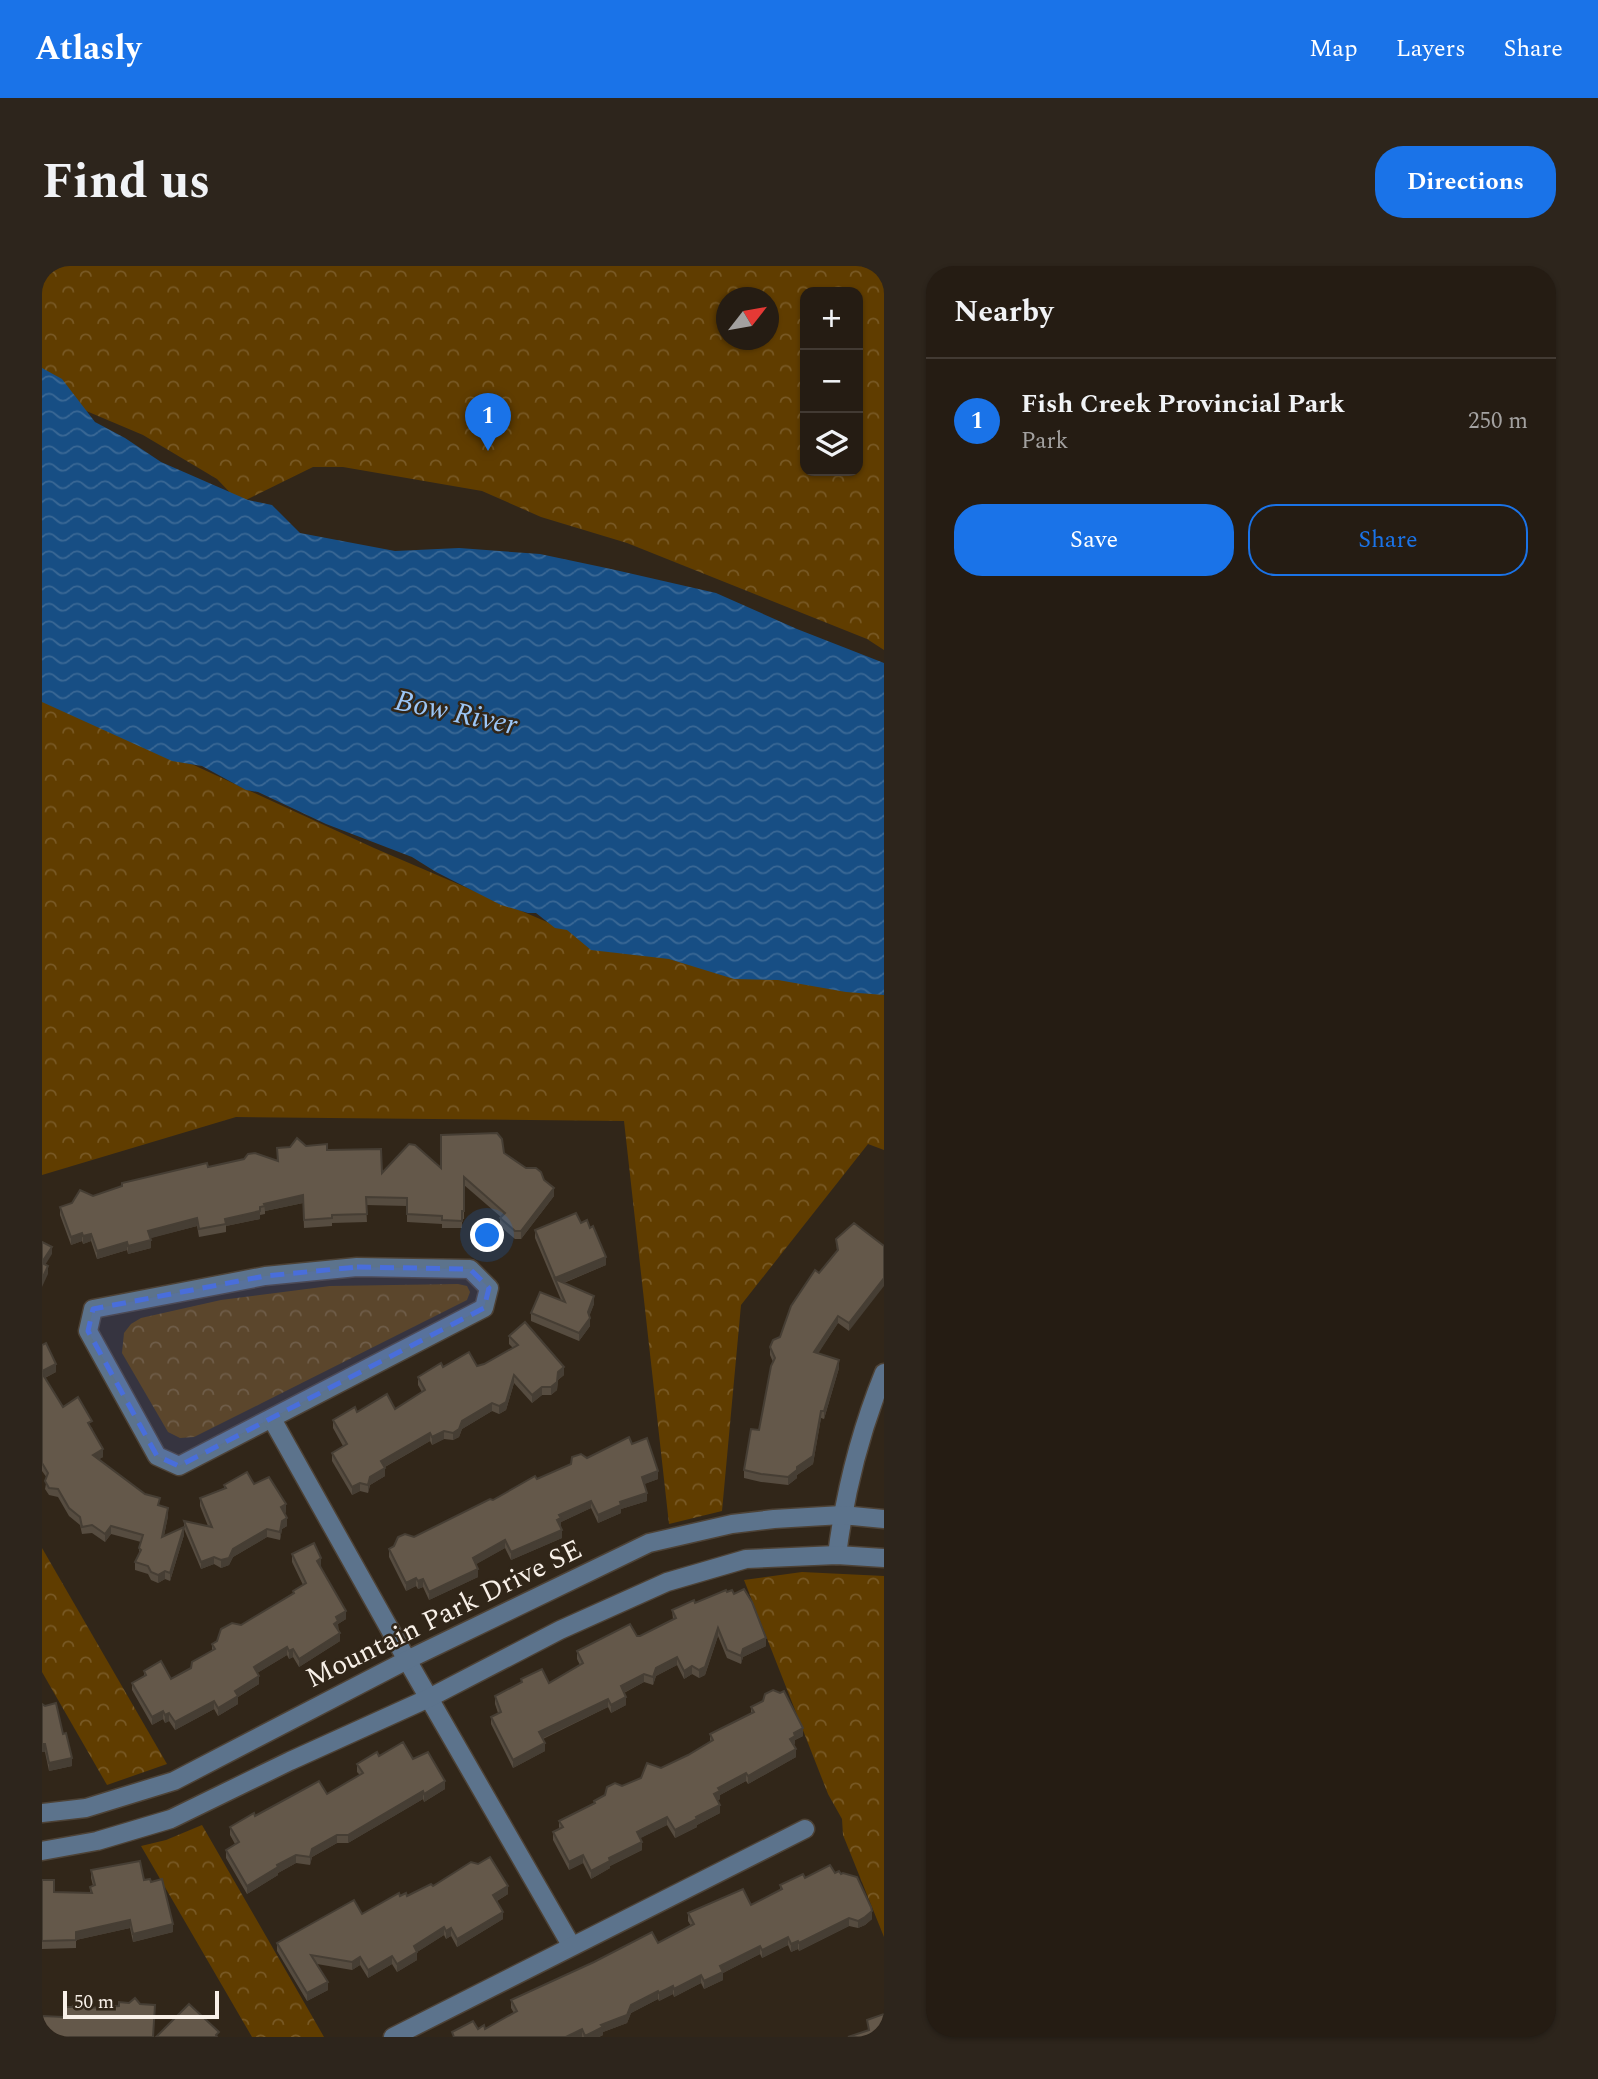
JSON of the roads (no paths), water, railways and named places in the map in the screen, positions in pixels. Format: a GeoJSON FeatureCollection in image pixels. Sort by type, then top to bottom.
{"type":"FeatureCollection","features":[{"type":"Feature","properties":{"kind":"street"},"geometry":{"type":"LineString","coordinates":[[357,1267],[470,1269],[489,1288],[484,1308],[272,1419],[179,1466],[157,1456],[88,1331],[93,1309],[265,1276],[357,1267]]}},
{"type":"Feature","properties":{"kind":"street"},"geometry":{"type":"LineString","coordinates":[[837,1555],[842,1515],[865,1421],[884,1373]]}},
{"type":"Feature","properties":{"kind":"street"},"geometry":{"type":"LineString","coordinates":[[272,1419],[571,1945]]}},
{"type":"Feature","properties":{"kind":"street","name":"Mountain Park Drive SE"},"geometry":{"type":"LineString","coordinates":[[42,1813],[86,1808],[174,1781],[407,1660],[649,1543],[732,1524],[774,1519],[842,1515],[884,1519]]}},
{"type":"Feature","properties":{"kind":"street"},"geometry":{"type":"LineString","coordinates":[[42,1851],[97,1841],[171,1819],[429,1698],[560,1630],[667,1582],[746,1559],[837,1555],[884,1558]]}},
{"type":"Feature","properties":{"kind":"street"},"geometry":{"type":"LineString","coordinates":[[393,2037],[805,1829]]}},
{"type":"Feature","properties":{"kind":"water","name":"Bow River"},"geometry":{"type":"Polygon","coordinates":[[[42,368],[62,379],[95,422],[161,462],[248,500],[272,505],[300,533],[395,551],[459,548],[540,554],[611,569],[716,593],[884,663],[884,995],[846,992],[778,980],[734,979],[669,959],[591,950],[567,930],[555,928],[536,913],[501,905],[412,857],[326,824],[258,792],[246,790],[202,766],[172,761],[42,702],[42,368]]]}},
{"type":"Feature","properties":{"kind":"place","name":"Fish Creek Provincial Park"},"geometry":{"type":"Point","coordinates":[488,451]}}]}
